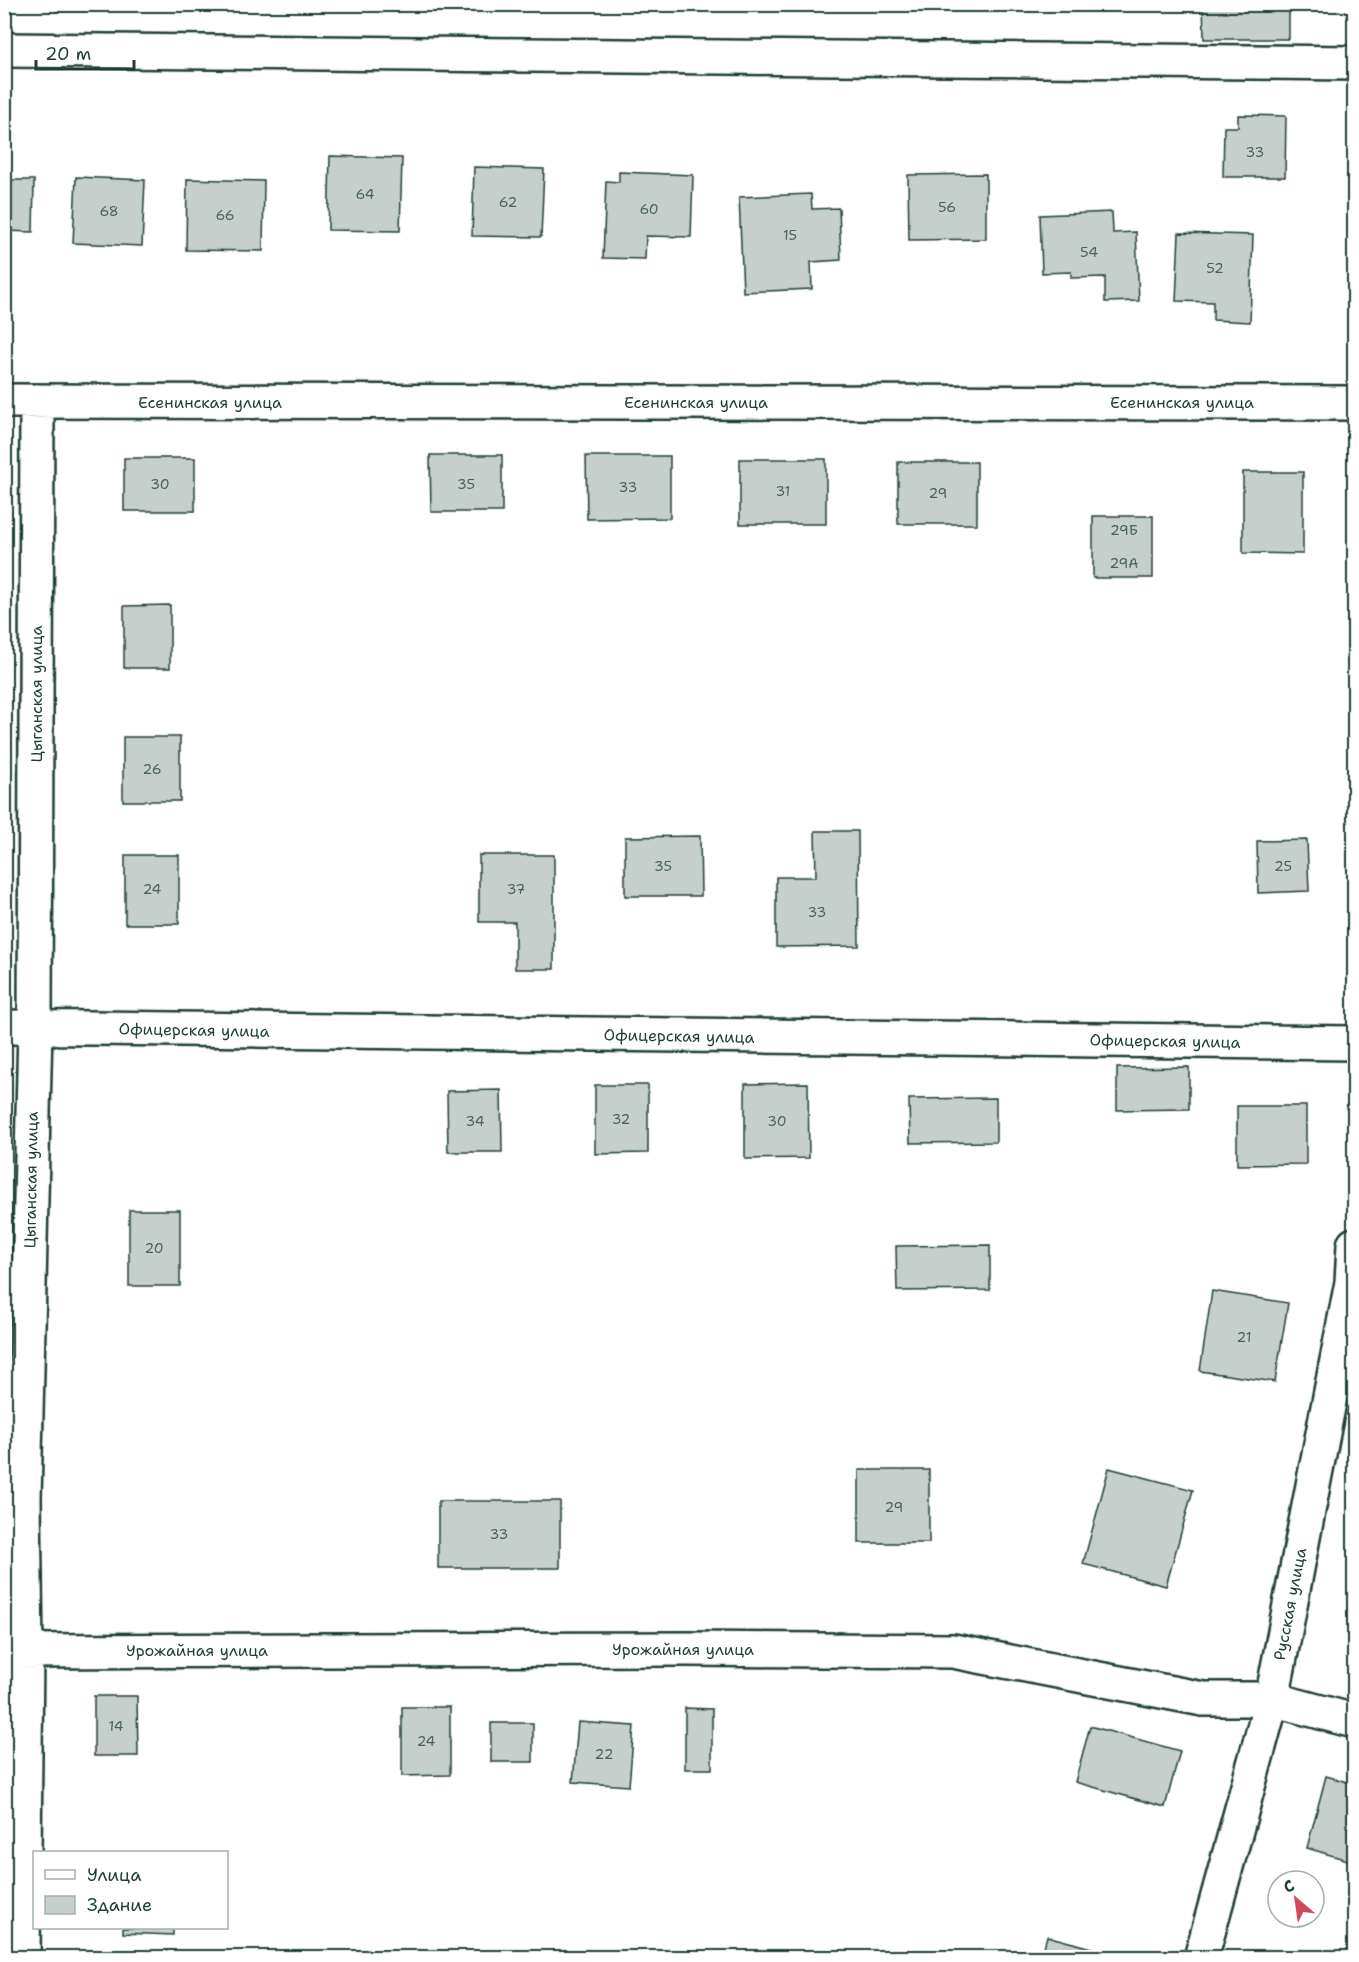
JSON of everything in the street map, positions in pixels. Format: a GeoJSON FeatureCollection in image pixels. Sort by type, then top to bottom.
{"type":"FeatureCollection","features":[{"type":"Feature","properties":{"kind":"street"},"geometry":{"type":"LineString","coordinates":[[4,50],[1354,63]]}},
{"type":"Feature","properties":{"kind":"street","name":"Есенинская улица"},"geometry":{"type":"LineString","coordinates":[[4,401],[1354,403]]}},
{"type":"Feature","properties":{"kind":"street","name":"Цыганская улица"},"geometry":{"type":"LineString","coordinates":[[23,1958],[15,1651],[24,1499],[20,1028],[37,401]]}},
{"type":"Feature","properties":{"kind":"street","name":"Офицерская улица"},"geometry":{"type":"LineString","coordinates":[[20,1028],[1354,1044]]}},
{"type":"Feature","properties":{"kind":"street","name":"Русская улица"},"geometry":{"type":"LineString","coordinates":[[1201,1958],[1272,1699],[1352,1282],[1354,1245]]}},
{"type":"Feature","properties":{"kind":"street","name":"Урожайная улица"},"geometry":{"type":"LineString","coordinates":[[15,1651],[676,1649],[953,1651],[1203,1699],[1272,1699],[1354,1721]]}},
{"type":"Feature","properties":{"kind":"building"},"geometry":{"type":"Polygon","coordinates":[[[56,4],[102,4],[102,11],[56,11],[56,4]]]}},
{"type":"Feature","properties":{"kind":"building"},"geometry":{"type":"Polygon","coordinates":[[[1203,4],[1289,4],[1289,39],[1204,39],[1203,4]]]}},
{"type":"Feature","properties":{"kind":"building"},"geometry":{"type":"Polygon","coordinates":[[[1238,115],[1286,116],[1285,177],[1223,177],[1224,127],[1238,127],[1238,115]]]}},
{"type":"Feature","properties":{"kind":"building"},"geometry":{"type":"Polygon","coordinates":[[[330,156],[402,158],[400,231],[328,230],[330,156]]]}},
{"type":"Feature","properties":{"kind":"building"},"geometry":{"type":"Polygon","coordinates":[[[474,167],[544,169],[541,237],[472,236],[474,167]]]}},
{"type":"Feature","properties":{"kind":"building"},"geometry":{"type":"Polygon","coordinates":[[[619,172],[693,175],[691,237],[646,236],[645,259],[603,258],[606,181],[619,182],[619,172]]]}},
{"type":"Feature","properties":{"kind":"building"},"geometry":{"type":"Polygon","coordinates":[[[986,174],[986,239],[909,240],[908,175],[986,174]]]}},
{"type":"Feature","properties":{"kind":"building"},"geometry":{"type":"Polygon","coordinates":[[[76,177],[145,180],[142,246],[73,243],[76,177]]]}},
{"type":"Feature","properties":{"kind":"building"},"geometry":{"type":"Polygon","coordinates":[[[187,179],[264,181],[263,251],[186,250],[187,179]]]}},
{"type":"Feature","properties":{"kind":"building"},"geometry":{"type":"Polygon","coordinates":[[[4,180],[34,180],[33,232],[4,231],[4,180]]]}},
{"type":"Feature","properties":{"kind":"building"},"geometry":{"type":"Polygon","coordinates":[[[811,194],[812,209],[839,208],[841,260],[811,262],[812,289],[743,292],[739,197],[811,194]]]}},
{"type":"Feature","properties":{"kind":"building"},"geometry":{"type":"Polygon","coordinates":[[[1112,212],[1113,233],[1136,232],[1139,301],[1105,302],[1105,277],[1071,278],[1071,272],[1042,273],[1040,215],[1112,212]]]}},
{"type":"Feature","properties":{"kind":"building"},"geometry":{"type":"Polygon","coordinates":[[[1179,233],[1253,235],[1250,322],[1213,320],[1213,302],[1176,301],[1179,233]]]}},
{"type":"Feature","properties":{"kind":"building"},"geometry":{"type":"Polygon","coordinates":[[[430,455],[502,455],[502,512],[431,512],[430,455]]]}},
{"type":"Feature","properties":{"kind":"building"},"geometry":{"type":"Polygon","coordinates":[[[586,456],[670,456],[670,518],[587,519],[586,456]]]}},
{"type":"Feature","properties":{"kind":"building"},"geometry":{"type":"Polygon","coordinates":[[[124,458],[195,458],[195,511],[124,511],[124,458]]]}},
{"type":"Feature","properties":{"kind":"building"},"geometry":{"type":"Polygon","coordinates":[[[740,459],[826,459],[826,524],[740,524],[740,459]]]}},
{"type":"Feature","properties":{"kind":"building"},"geometry":{"type":"Polygon","coordinates":[[[898,462],[977,462],[977,524],[898,524],[898,462]]]}},
{"type":"Feature","properties":{"kind":"building"},"geometry":{"type":"Polygon","coordinates":[[[1243,472],[1303,472],[1303,554],[1243,553],[1243,472]]]}},
{"type":"Feature","properties":{"kind":"building"},"geometry":{"type":"Polygon","coordinates":[[[1093,516],[1153,516],[1153,578],[1093,578],[1093,516]]]}},
{"type":"Feature","properties":{"kind":"building"},"geometry":{"type":"Polygon","coordinates":[[[170,605],[170,668],[124,668],[124,606],[170,605]]]}},
{"type":"Feature","properties":{"kind":"building"},"geometry":{"type":"Polygon","coordinates":[[[123,737],[180,737],[180,801],[123,801],[123,737]]]}},
{"type":"Feature","properties":{"kind":"building"},"geometry":{"type":"Polygon","coordinates":[[[815,831],[858,831],[859,946],[776,947],[776,877],[816,877],[815,831]]]}},
{"type":"Feature","properties":{"kind":"building"},"geometry":{"type":"Polygon","coordinates":[[[700,836],[701,896],[625,896],[625,837],[700,836]]]}},
{"type":"Feature","properties":{"kind":"building"},"geometry":{"type":"Polygon","coordinates":[[[1307,840],[1309,891],[1258,893],[1257,841],[1307,840]]]}},
{"type":"Feature","properties":{"kind":"building"},"geometry":{"type":"Polygon","coordinates":[[[125,855],[179,855],[179,924],[125,924],[125,855]]]}},
{"type":"Feature","properties":{"kind":"building"},"geometry":{"type":"Polygon","coordinates":[[[479,855],[554,855],[554,969],[515,969],[515,922],[479,922],[479,855]]]}},
{"type":"Feature","properties":{"kind":"building"},"geometry":{"type":"Polygon","coordinates":[[[1189,1067],[1189,1109],[1117,1110],[1117,1068],[1189,1067]]]}},
{"type":"Feature","properties":{"kind":"building"},"geometry":{"type":"Polygon","coordinates":[[[808,1083],[809,1158],[745,1159],[745,1084],[808,1083]]]}},
{"type":"Feature","properties":{"kind":"building"},"geometry":{"type":"Polygon","coordinates":[[[595,1085],[648,1085],[648,1153],[595,1154],[595,1085]]]}},
{"type":"Feature","properties":{"kind":"building"},"geometry":{"type":"Polygon","coordinates":[[[501,1090],[502,1152],[448,1152],[447,1091],[501,1090]]]}},
{"type":"Feature","properties":{"kind":"building"},"geometry":{"type":"Polygon","coordinates":[[[996,1098],[996,1142],[910,1143],[909,1099],[996,1098]]]}},
{"type":"Feature","properties":{"kind":"building"},"geometry":{"type":"Polygon","coordinates":[[[1237,1106],[1306,1106],[1306,1164],[1237,1165],[1237,1106]]]}},
{"type":"Feature","properties":{"kind":"building"},"geometry":{"type":"Polygon","coordinates":[[[129,1210],[180,1210],[180,1286],[129,1286],[129,1210]]]}},
{"type":"Feature","properties":{"kind":"building"},"geometry":{"type":"Polygon","coordinates":[[[990,1245],[990,1290],[897,1291],[896,1246],[990,1245]]]}},
{"type":"Feature","properties":{"kind":"building"},"geometry":{"type":"Polygon","coordinates":[[[1212,1291],[1288,1303],[1275,1382],[1200,1371],[1212,1291]]]}},
{"type":"Feature","properties":{"kind":"building"},"geometry":{"type":"Polygon","coordinates":[[[1109,1468],[1193,1490],[1166,1586],[1083,1564],[1109,1468]]]}},
{"type":"Feature","properties":{"kind":"building"},"geometry":{"type":"Polygon","coordinates":[[[859,1470],[929,1470],[929,1543],[859,1543],[859,1470]]]}},
{"type":"Feature","properties":{"kind":"building"},"geometry":{"type":"Polygon","coordinates":[[[438,1501],[560,1501],[560,1568],[438,1568],[438,1501]]]}},
{"type":"Feature","properties":{"kind":"building"},"geometry":{"type":"Polygon","coordinates":[[[94,1696],[137,1696],[138,1756],[94,1756],[94,1696]]]}},
{"type":"Feature","properties":{"kind":"building"},"geometry":{"type":"Polygon","coordinates":[[[402,1707],[450,1707],[450,1775],[402,1776],[402,1707]]]}},
{"type":"Feature","properties":{"kind":"building"},"geometry":{"type":"Polygon","coordinates":[[[685,1708],[712,1709],[712,1769],[685,1769],[685,1708]]]}},
{"type":"Feature","properties":{"kind":"building"},"geometry":{"type":"Polygon","coordinates":[[[578,1722],[634,1726],[629,1786],[573,1782],[578,1722]]]}},
{"type":"Feature","properties":{"kind":"building"},"geometry":{"type":"Polygon","coordinates":[[[491,1723],[533,1723],[533,1762],[491,1762],[491,1723]]]}},
{"type":"Feature","properties":{"kind":"building"},"geometry":{"type":"Polygon","coordinates":[[[1090,1726],[1180,1751],[1165,1807],[1075,1782],[1090,1726]]]}},
{"type":"Feature","properties":{"kind":"building"},"geometry":{"type":"Polygon","coordinates":[[[1326,1776],[1354,1784],[1354,1862],[1307,1848],[1326,1776]]]}},
{"type":"Feature","properties":{"kind":"building"},"geometry":{"type":"Polygon","coordinates":[[[123,1929],[173,1929],[173,1935],[123,1933],[123,1929]]]}},
{"type":"Feature","properties":{"kind":"building"},"geometry":{"type":"Polygon","coordinates":[[[1047,1936],[1124,1957],[1041,1958],[1047,1936]]]}}]}
